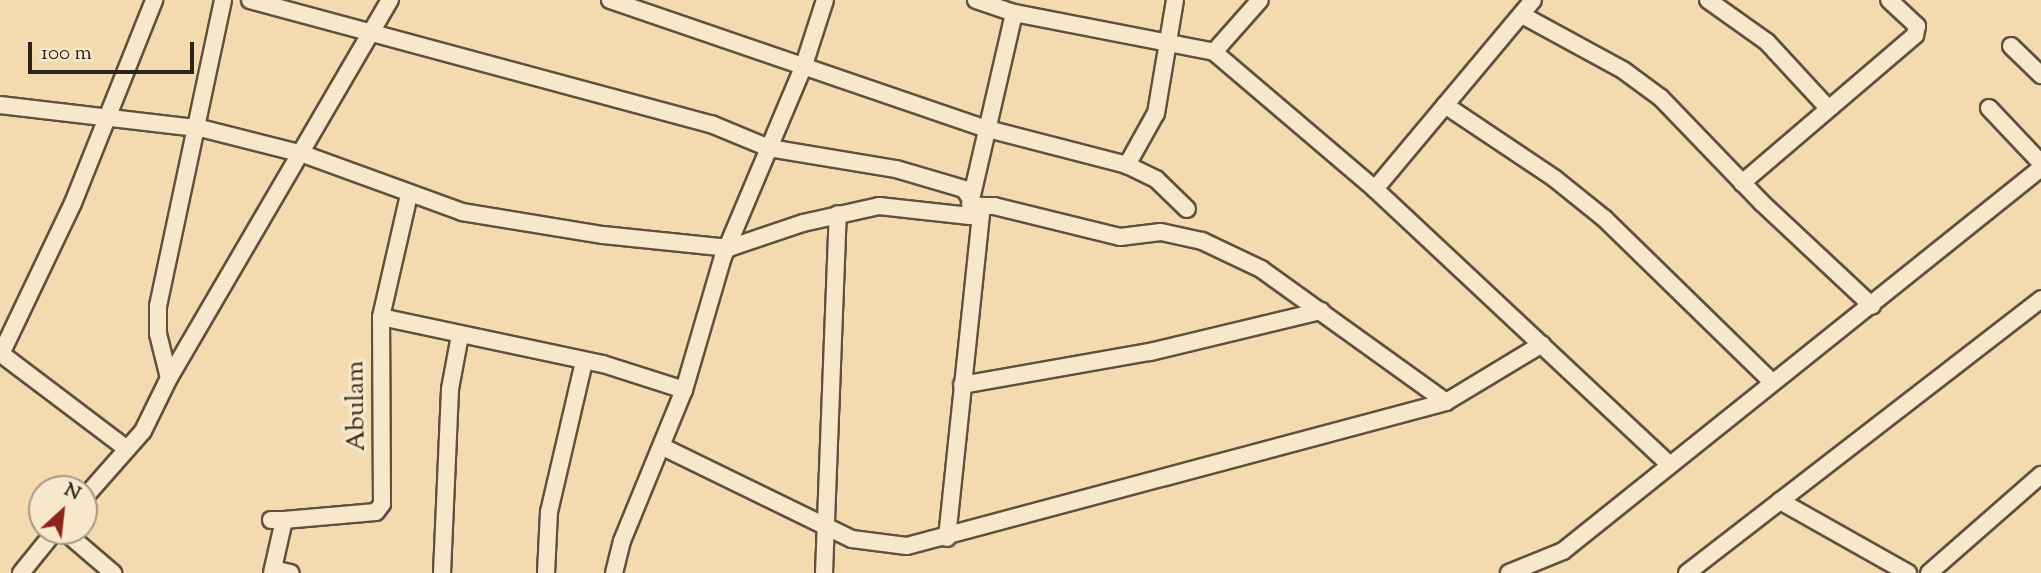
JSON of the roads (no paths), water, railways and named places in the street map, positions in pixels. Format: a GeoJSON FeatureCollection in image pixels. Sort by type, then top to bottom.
{"type":"FeatureCollection","features":[{"type":"Feature","properties":{"kind":"street"},"geometry":{"type":"LineString","coordinates":[[127,449],[1,354],[73,203],[105,115],[154,0]]}},
{"type":"Feature","properties":{"kind":"street"},"geometry":{"type":"LineString","coordinates":[[169,378],[158,334],[158,306],[223,0]]}},
{"type":"Feature","properties":{"kind":"street"},"geometry":{"type":"LineString","coordinates":[[250,0],[370,29],[711,124],[769,148],[861,160],[964,189],[976,202],[1120,237],[1161,232],[1202,241],[1261,269],[1446,402]]}},
{"type":"Feature","properties":{"kind":"street"},"geometry":{"type":"LineString","coordinates":[[98,482],[143,431],[169,378],[303,154],[370,29],[390,0]]}},
{"type":"Feature","properties":{"kind":"street"},"geometry":{"type":"LineString","coordinates":[[610,0],[803,68],[839,76],[984,128],[1127,165],[1156,179],[1188,209]]}},
{"type":"Feature","properties":{"kind":"street"},"geometry":{"type":"LineString","coordinates":[[614,573],[622,541],[663,447],[684,390],[729,247],[803,68],[825,0]]}},
{"type":"Feature","properties":{"kind":"street"},"geometry":{"type":"LineString","coordinates":[[976,0],[1014,13],[1214,52],[1376,189],[1669,464]]}},
{"type":"Feature","properties":{"kind":"street"},"geometry":{"type":"LineString","coordinates":[[1127,165],[1156,113],[1165,41],[1175,0]]}},
{"type":"Feature","properties":{"kind":"street"},"geometry":{"type":"LineString","coordinates":[[1214,52],[1260,0]]}},
{"type":"Feature","properties":{"kind":"street"},"geometry":{"type":"LineString","coordinates":[[1376,189],[1533,0]]}},
{"type":"Feature","properties":{"kind":"street"},"geometry":{"type":"LineString","coordinates":[[1708,0],[1767,41],[1827,107]]}},
{"type":"Feature","properties":{"kind":"street"},"geometry":{"type":"LineString","coordinates":[[1742,183],[1827,107],[1915,35],[1917,26],[1889,0]]}},
{"type":"Feature","properties":{"kind":"street"},"geometry":{"type":"LineString","coordinates":[[947,538],[984,128],[999,85],[1014,13]]}},
{"type":"Feature","properties":{"kind":"street"},"geometry":{"type":"LineString","coordinates":[[1522,15],[1623,70],[1661,98],[1742,183],[1872,306]]}},
{"type":"Feature","properties":{"kind":"street"},"geometry":{"type":"LineString","coordinates":[[2011,46],[2041,75]]}},
{"type":"Feature","properties":{"kind":"street"},"geometry":{"type":"LineString","coordinates":[[1445,105],[1555,178],[1605,219],[1772,381]]}},
{"type":"Feature","properties":{"kind":"street"},"geometry":{"type":"LineString","coordinates":[[0,106],[105,115],[197,131],[204,129],[303,154],[409,195],[522,225],[729,247],[838,214],[879,206],[969,216],[976,202]]}},
{"type":"Feature","properties":{"kind":"street"},"geometry":{"type":"LineString","coordinates":[[1989,108],[2041,163]]}},
{"type":"Feature","properties":{"kind":"street"},"geometry":{"type":"LineString","coordinates":[[1509,573],[1563,551],[2041,168]]}},
{"type":"Feature","properties":{"kind":"street","name":"Abulam"},"geometry":{"type":"LineString","coordinates":[[272,571],[277,520],[376,512],[382,504],[381,317],[409,195]]}},
{"type":"Feature","properties":{"kind":"street"},"geometry":{"type":"LineString","coordinates":[[824,573],[829,524],[838,214]]}},
{"type":"Feature","properties":{"kind":"street"},"geometry":{"type":"LineString","coordinates":[[1687,573],[2041,299]]}},
{"type":"Feature","properties":{"kind":"street"},"geometry":{"type":"LineString","coordinates":[[962,385],[1150,352],[1321,311]]}},
{"type":"Feature","properties":{"kind":"street"},"geometry":{"type":"LineString","coordinates":[[381,317],[584,362],[684,390]]}},
{"type":"Feature","properties":{"kind":"street"},"geometry":{"type":"LineString","coordinates":[[442,573],[450,389],[460,335]]}},
{"type":"Feature","properties":{"kind":"street"},"geometry":{"type":"LineString","coordinates":[[663,447],[829,524],[852,539],[882,545],[907,546],[947,538],[1240,453],[1446,402],[1542,344]]}},
{"type":"Feature","properties":{"kind":"street"},"geometry":{"type":"LineString","coordinates":[[546,573],[549,512],[584,362]]}},
{"type":"Feature","properties":{"kind":"street"},"geometry":{"type":"LineString","coordinates":[[1929,573],[2041,475]]}},
{"type":"Feature","properties":{"kind":"street"},"geometry":{"type":"LineString","coordinates":[[1780,501],[1908,573]]}},
{"type":"Feature","properties":{"kind":"street"},"geometry":{"type":"LineString","coordinates":[[21,573],[44,545]]}},
{"type":"Feature","properties":{"kind":"street"},"geometry":{"type":"LineString","coordinates":[[80,545],[113,573]]}},
{"type":"Feature","properties":{"kind":"street"},"geometry":{"type":"LineString","coordinates":[[272,571],[291,573]]}}]}
